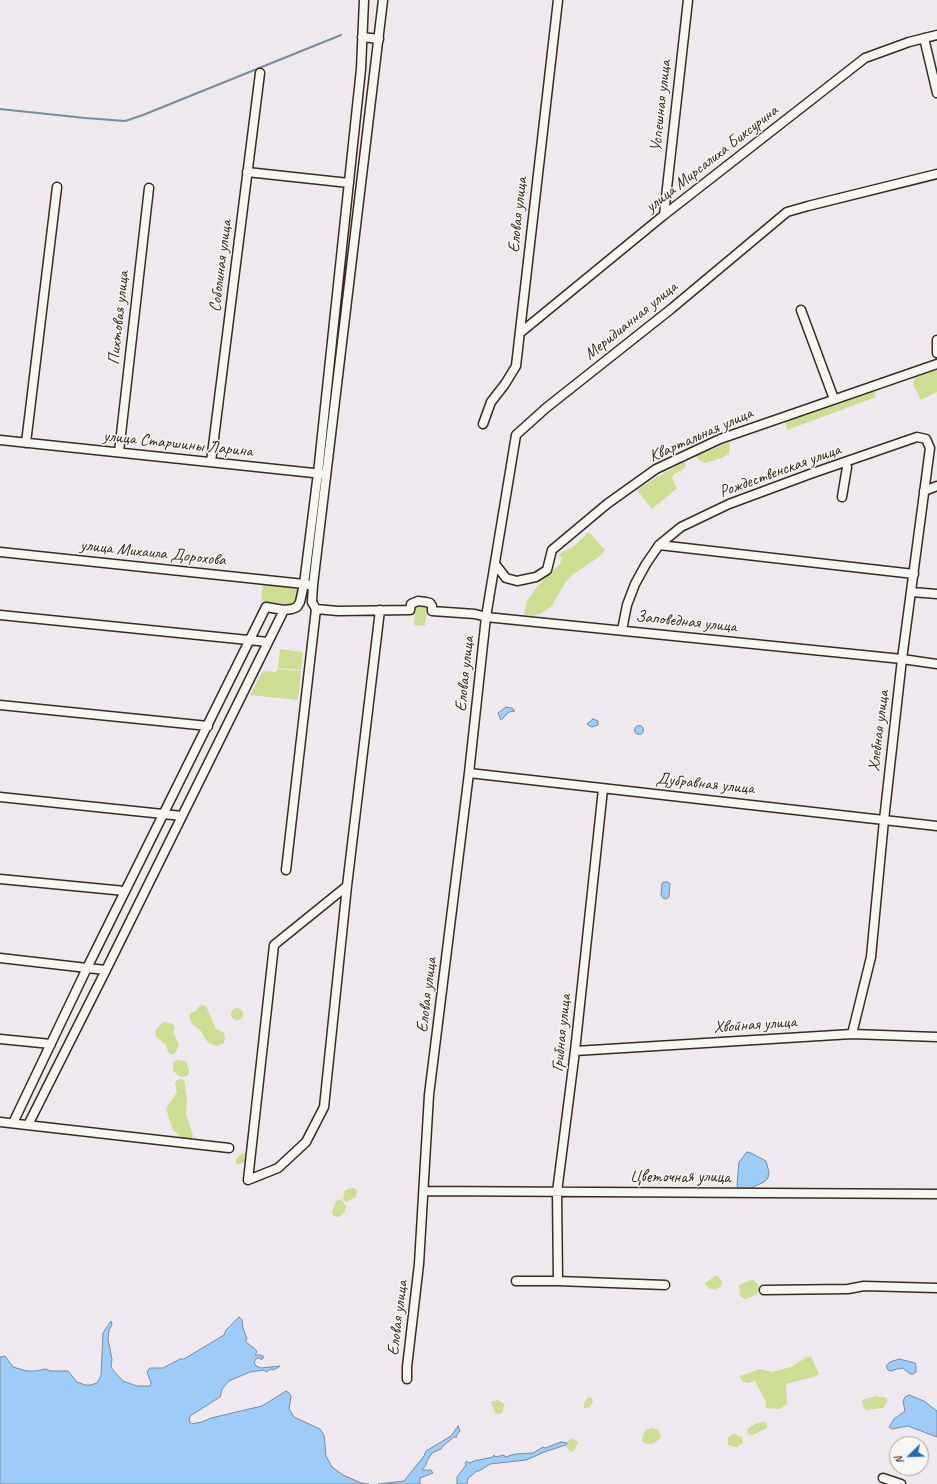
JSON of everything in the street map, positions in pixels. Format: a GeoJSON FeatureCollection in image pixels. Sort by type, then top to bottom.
{"type":"FeatureCollection","features":[{"type":"Feature","properties":{"kind":"street"},"geometry":{"type":"LineString","coordinates":[[13,1124],[87,968],[266,607],[284,610],[292,609],[298,607],[300,602],[304,584],[318,473],[349,183],[361,69],[364,0]]}},
{"type":"Feature","properties":{"kind":"street"},"geometry":{"type":"LineString","coordinates":[[286,870],[316,609],[312,602],[313,585],[328,475],[383,0]]}},
{"type":"Feature","properties":{"kind":"street","name":"Еловая улица"},"geometry":{"type":"LineString","coordinates":[[483,424],[491,402],[505,384],[516,366],[558,0]]}},
{"type":"Feature","properties":{"kind":"street","name":"Успешная улица"},"geometry":{"type":"LineString","coordinates":[[664,215],[688,0]]}},
{"type":"Feature","properties":{"kind":"street","name":"улица Мирсалиха Биксурина"},"geometry":{"type":"LineString","coordinates":[[520,333],[664,215],[866,58],[909,42],[937,35]]}},
{"type":"Feature","properties":{"kind":"street"},"geometry":{"type":"LineString","coordinates":[[362,37],[379,39]]}},
{"type":"Feature","properties":{"kind":"street"},"geometry":{"type":"LineString","coordinates":[[924,38],[937,93]]}},
{"type":"Feature","properties":{"kind":"street","name":"Соболиная улица"},"geometry":{"type":"LineString","coordinates":[[211,462],[260,73]]}},
{"type":"Feature","properties":{"kind":"street"},"geometry":{"type":"LineString","coordinates":[[247,172],[349,183]]}},
{"type":"Feature","properties":{"kind":"street","name":"Меридианная улица"},"geometry":{"type":"LineString","coordinates":[[486,616],[516,435],[546,408],[671,309],[787,212],[937,174]]}},
{"type":"Feature","properties":{"kind":"street"},"geometry":{"type":"LineString","coordinates":[[26,443],[57,187]]}},
{"type":"Feature","properties":{"kind":"street","name":"Пихтовая улица"},"geometry":{"type":"LineString","coordinates":[[119,452],[149,188]]}},
{"type":"Feature","properties":{"kind":"street"},"geometry":{"type":"LineString","coordinates":[[801,310],[834,399]]}},
{"type":"Feature","properties":{"kind":"street"},"geometry":{"type":"LineString","coordinates":[[937,340],[937,353]]}},
{"type":"Feature","properties":{"kind":"street","name":"Квартальная улица"},"geometry":{"type":"LineString","coordinates":[[495,564],[506,578],[517,581],[536,577],[548,570],[552,550],[607,504],[656,469],[720,439],[937,364]]}},
{"type":"Feature","properties":{"kind":"street","name":"Рождественская улица"},"geometry":{"type":"LineString","coordinates":[[622,630],[627,605],[635,584],[646,564],[659,545],[681,527],[709,513],[773,488],[917,437]]}},
{"type":"Feature","properties":{"kind":"street","name":"Хлебная улица"},"geometry":{"type":"LineString","coordinates":[[852,1034],[871,957],[884,820],[902,659],[930,448],[926,439],[917,437]]}},
{"type":"Feature","properties":{"kind":"street","name":"улица Старшины Ларина"},"geometry":{"type":"LineString","coordinates":[[0,440],[328,475]]}},
{"type":"Feature","properties":{"kind":"street"},"geometry":{"type":"LineString","coordinates":[[842,497],[847,467],[845,462]]}},
{"type":"Feature","properties":{"kind":"street"},"geometry":{"type":"LineString","coordinates":[[924,491],[937,486]]}},
{"type":"Feature","properties":{"kind":"street"},"geometry":{"type":"LineString","coordinates":[[659,545],[914,574]]}},
{"type":"Feature","properties":{"kind":"street","name":"улица Михаила Дорохова"},"geometry":{"type":"LineString","coordinates":[[0,552],[313,585]]}},
{"type":"Feature","properties":{"kind":"street"},"geometry":{"type":"LineString","coordinates":[[912,592],[937,594]]}},
{"type":"Feature","properties":{"kind":"street","name":"Заповедная улица"},"geometry":{"type":"LineString","coordinates":[[380,610],[410,610],[412,604],[418,601],[430,603],[432,610],[902,659],[937,664]]}},
{"type":"Feature","properties":{"kind":"street"},"geometry":{"type":"LineString","coordinates":[[316,609],[338,611],[380,610],[324,1107],[306,1142],[278,1168],[248,1180],[274,945],[348,886]]}},
{"type":"Feature","properties":{"kind":"street"},"geometry":{"type":"LineString","coordinates":[[28,1125],[284,610]]}},
{"type":"Feature","properties":{"kind":"street"},"geometry":{"type":"LineString","coordinates":[[0,615],[268,642]]}},
{"type":"Feature","properties":{"kind":"street","name":"Еловая улица"},"geometry":{"type":"LineString","coordinates":[[407,1379],[407,1367],[419,1264],[429,1095],[469,772],[486,616]]}},
{"type":"Feature","properties":{"kind":"street"},"geometry":{"type":"LineString","coordinates":[[0,705],[208,726]]}},
{"type":"Feature","properties":{"kind":"street","name":"Дубравная улица"},"geometry":{"type":"LineString","coordinates":[[469,772],[603,789],[728,801],[937,826]]}},
{"type":"Feature","properties":{"kind":"street","name":"Грибная улица"},"geometry":{"type":"LineString","coordinates":[[558,1281],[557,1192],[575,1051],[603,789]]}},
{"type":"Feature","properties":{"kind":"street"},"geometry":{"type":"LineString","coordinates":[[0,797],[182,816]]}},
{"type":"Feature","properties":{"kind":"street"},"geometry":{"type":"LineString","coordinates":[[0,878],[125,891]]}},
{"type":"Feature","properties":{"kind":"street"},"geometry":{"type":"LineString","coordinates":[[0,958],[106,970]]}},
{"type":"Feature","properties":{"kind":"street","name":"Хвойная улица"},"geometry":{"type":"LineString","coordinates":[[575,1051],[852,1034],[937,1037]]}},
{"type":"Feature","properties":{"kind":"street"},"geometry":{"type":"LineString","coordinates":[[0,1039],[51,1044]]}},
{"type":"Feature","properties":{"kind":"street"},"geometry":{"type":"LineString","coordinates":[[0,1122],[229,1148]]}},
{"type":"Feature","properties":{"kind":"street","name":"Цветочная улица"},"geometry":{"type":"LineString","coordinates":[[424,1191],[937,1194]]}},
{"type":"Feature","properties":{"kind":"street"},"geometry":{"type":"LineString","coordinates":[[516,1282],[558,1281],[665,1285]]}},
{"type":"Feature","properties":{"kind":"street"},"geometry":{"type":"LineString","coordinates":[[764,1290],[848,1289],[864,1286],[937,1288]]}},
{"type":"Feature","properties":{"kind":"street"},"geometry":{"type":"LineString","coordinates":[[883,1478],[901,1484]]}},
{"type":"Feature","properties":{"kind":"green space"},"geometry":{"type":"Polygon","coordinates":[[[937,369],[937,392],[921,400],[913,385],[915,376],[937,369]]]}},
{"type":"Feature","properties":{"kind":"green space"},"geometry":{"type":"Polygon","coordinates":[[[874,390],[876,397],[787,430],[785,422],[874,390]]]}},
{"type":"Feature","properties":{"kind":"green space"},"geometry":{"type":"Polygon","coordinates":[[[730,442],[729,454],[721,458],[706,463],[700,461],[696,456],[730,442]]]}},
{"type":"Feature","properties":{"kind":"green space"},"geometry":{"type":"Polygon","coordinates":[[[684,462],[686,464],[684,469],[674,474],[672,478],[677,488],[652,509],[637,490],[684,462]]]}},
{"type":"Feature","properties":{"kind":"green space"},"geometry":{"type":"Polygon","coordinates":[[[589,532],[605,550],[599,557],[572,575],[565,583],[552,606],[540,614],[532,616],[524,614],[527,601],[538,585],[560,564],[562,557],[558,556],[562,552],[573,547],[589,532]]]}},
{"type":"Feature","properties":{"kind":"green space"},"geometry":{"type":"Polygon","coordinates":[[[263,584],[294,587],[299,589],[298,602],[292,605],[261,601],[263,584]]]}},
{"type":"Feature","properties":{"kind":"green space"},"geometry":{"type":"Polygon","coordinates":[[[416,605],[427,606],[425,626],[414,625],[416,605]]]}},
{"type":"Feature","properties":{"kind":"green space"},"geometry":{"type":"Polygon","coordinates":[[[280,649],[303,652],[301,670],[278,668],[280,649]]]}},
{"type":"Feature","properties":{"kind":"green space"},"geometry":{"type":"Polygon","coordinates":[[[277,669],[301,671],[298,700],[250,695],[263,671],[276,672],[277,669]]]}},
{"type":"Feature","properties":{"kind":"green space"},"geometry":{"type":"Polygon","coordinates":[[[200,1005],[206,1006],[216,1029],[224,1033],[224,1043],[217,1046],[210,1044],[205,1039],[201,1031],[192,1024],[189,1017],[191,1013],[196,1011],[200,1005]]]}},
{"type":"Feature","properties":{"kind":"green space"},"geometry":{"type":"Polygon","coordinates":[[[235,1008],[239,1008],[243,1014],[239,1020],[235,1020],[231,1016],[231,1012],[235,1008]]]}},
{"type":"Feature","properties":{"kind":"green space"},"geometry":{"type":"Polygon","coordinates":[[[164,1022],[173,1024],[175,1029],[173,1032],[179,1045],[173,1055],[168,1052],[166,1045],[156,1037],[155,1032],[164,1022]]]}},
{"type":"Feature","properties":{"kind":"green space"},"geometry":{"type":"Polygon","coordinates":[[[176,1060],[186,1061],[189,1070],[187,1076],[181,1077],[173,1070],[173,1063],[176,1060]]]}},
{"type":"Feature","properties":{"kind":"green space"},"geometry":{"type":"Polygon","coordinates":[[[177,1080],[184,1080],[187,1100],[186,1114],[193,1136],[191,1140],[186,1142],[173,1130],[166,1109],[177,1092],[175,1084],[177,1080]]]}},
{"type":"Feature","properties":{"kind":"green space"},"geometry":{"type":"Polygon","coordinates":[[[246,1152],[250,1152],[247,1161],[238,1165],[236,1163],[236,1159],[246,1152]]]}},
{"type":"Feature","properties":{"kind":"green space"},"geometry":{"type":"Polygon","coordinates":[[[352,1188],[356,1189],[356,1197],[346,1202],[343,1199],[345,1190],[352,1188]]]}},
{"type":"Feature","properties":{"kind":"green space"},"geometry":{"type":"Polygon","coordinates":[[[341,1199],[346,1206],[345,1211],[341,1216],[333,1216],[332,1212],[336,1201],[341,1199]]]}},
{"type":"Feature","properties":{"kind":"green space"},"geometry":{"type":"Polygon","coordinates":[[[717,1275],[722,1281],[721,1286],[715,1290],[708,1288],[705,1283],[717,1275]]]}},
{"type":"Feature","properties":{"kind":"green space"},"geometry":{"type":"Polygon","coordinates":[[[753,1279],[760,1288],[756,1295],[745,1299],[740,1296],[739,1285],[753,1279]]]}},
{"type":"Feature","properties":{"kind":"green space"},"geometry":{"type":"Polygon","coordinates":[[[807,1357],[811,1357],[819,1374],[786,1384],[787,1404],[780,1409],[766,1408],[766,1402],[755,1381],[748,1383],[743,1382],[740,1376],[760,1369],[772,1372],[791,1367],[807,1357]]]}},
{"type":"Feature","properties":{"kind":"green space"},"geometry":{"type":"Polygon","coordinates":[[[876,1396],[887,1398],[887,1402],[883,1408],[866,1410],[863,1406],[862,1400],[876,1396]]]}},
{"type":"Feature","properties":{"kind":"green space"},"geometry":{"type":"Polygon","coordinates":[[[588,1397],[593,1401],[590,1407],[584,1408],[584,1403],[588,1397]]]}},
{"type":"Feature","properties":{"kind":"green space"},"geometry":{"type":"Polygon","coordinates":[[[498,1400],[504,1404],[503,1411],[500,1414],[495,1413],[491,1402],[498,1400]]]}},
{"type":"Feature","properties":{"kind":"green space"},"geometry":{"type":"Polygon","coordinates":[[[757,1423],[767,1423],[767,1428],[753,1435],[748,1434],[747,1429],[757,1423]]]}},
{"type":"Feature","properties":{"kind":"green space"},"geometry":{"type":"Polygon","coordinates":[[[652,1428],[659,1430],[661,1438],[653,1444],[646,1444],[642,1441],[643,1435],[646,1430],[652,1428]]]}},
{"type":"Feature","properties":{"kind":"green space"},"geometry":{"type":"Polygon","coordinates":[[[734,1434],[742,1437],[743,1443],[737,1447],[728,1445],[728,1437],[734,1434]]]}},
{"type":"Feature","properties":{"kind":"green space"},"geometry":{"type":"Polygon","coordinates":[[[572,1438],[578,1442],[574,1451],[571,1452],[566,1447],[567,1442],[572,1438]]]}},
{"type":"Feature","properties":{"kind":"water"},"geometry":{"type":"Polygon","coordinates":[[[506,707],[512,708],[515,711],[509,712],[501,720],[498,713],[506,707]]]}},
{"type":"Feature","properties":{"kind":"water"},"geometry":{"type":"Polygon","coordinates":[[[593,719],[598,721],[598,725],[592,727],[587,724],[593,719]]]}},
{"type":"Feature","properties":{"kind":"water"},"geometry":{"type":"Polygon","coordinates":[[[637,726],[641,726],[643,730],[641,734],[637,734],[635,732],[635,728],[637,726]]]}},
{"type":"Feature","properties":{"kind":"water"},"geometry":{"type":"Polygon","coordinates":[[[668,882],[670,884],[669,897],[666,899],[661,895],[662,883],[668,882]]]}},
{"type":"Feature","properties":{"kind":"water"},"geometry":{"type":"Polygon","coordinates":[[[747,1152],[766,1161],[769,1172],[768,1178],[764,1182],[751,1188],[738,1189],[739,1162],[747,1152]]]}},
{"type":"Feature","properties":{"kind":"water"},"geometry":{"type":"Polygon","coordinates":[[[239,1317],[242,1320],[247,1339],[245,1341],[256,1350],[257,1352],[255,1355],[261,1355],[264,1357],[261,1360],[261,1358],[257,1358],[254,1362],[256,1366],[261,1368],[280,1366],[266,1372],[264,1370],[250,1372],[229,1381],[222,1389],[220,1397],[190,1416],[189,1420],[191,1424],[262,1406],[286,1391],[291,1396],[289,1409],[294,1417],[320,1429],[324,1435],[326,1456],[332,1467],[343,1475],[361,1483],[369,1484],[0,1484],[0,1357],[5,1356],[13,1367],[27,1371],[46,1369],[50,1371],[68,1371],[77,1382],[85,1385],[91,1385],[97,1383],[101,1376],[103,1333],[111,1321],[112,1325],[109,1330],[108,1339],[112,1359],[111,1367],[123,1381],[137,1386],[150,1386],[151,1383],[147,1372],[150,1368],[163,1368],[180,1359],[184,1359],[224,1335],[226,1330],[239,1317]]]}},
{"type":"Feature","properties":{"kind":"water"},"geometry":{"type":"Polygon","coordinates":[[[899,1359],[915,1363],[916,1372],[910,1374],[903,1368],[891,1371],[888,1370],[886,1366],[890,1362],[899,1359]]]}},
{"type":"Feature","properties":{"kind":"water"},"geometry":{"type":"Polygon","coordinates":[[[909,1395],[924,1401],[937,1411],[937,1437],[908,1426],[892,1429],[889,1427],[894,1419],[905,1411],[903,1401],[905,1397],[909,1395]]]}},
{"type":"Feature","properties":{"kind":"water"},"geometry":{"type":"Polygon","coordinates":[[[458,1426],[460,1431],[456,1436],[457,1437],[454,1437],[441,1449],[432,1453],[422,1470],[431,1470],[433,1473],[420,1478],[420,1484],[378,1484],[404,1481],[424,1456],[426,1451],[451,1436],[458,1426]]]}},
{"type":"Feature","properties":{"kind":"water"},"geometry":{"type":"Polygon","coordinates":[[[561,1442],[567,1443],[566,1445],[526,1460],[490,1464],[468,1478],[467,1484],[457,1484],[457,1477],[466,1465],[465,1463],[467,1461],[469,1463],[493,1457],[494,1455],[495,1457],[504,1455],[505,1457],[516,1454],[533,1453],[543,1447],[545,1448],[561,1442]]]}},
{"type":"Feature","properties":{"kind":"waterway"},"geometry":{"type":"LineString","coordinates":[[0,109],[125,121],[341,35]]}}]}
